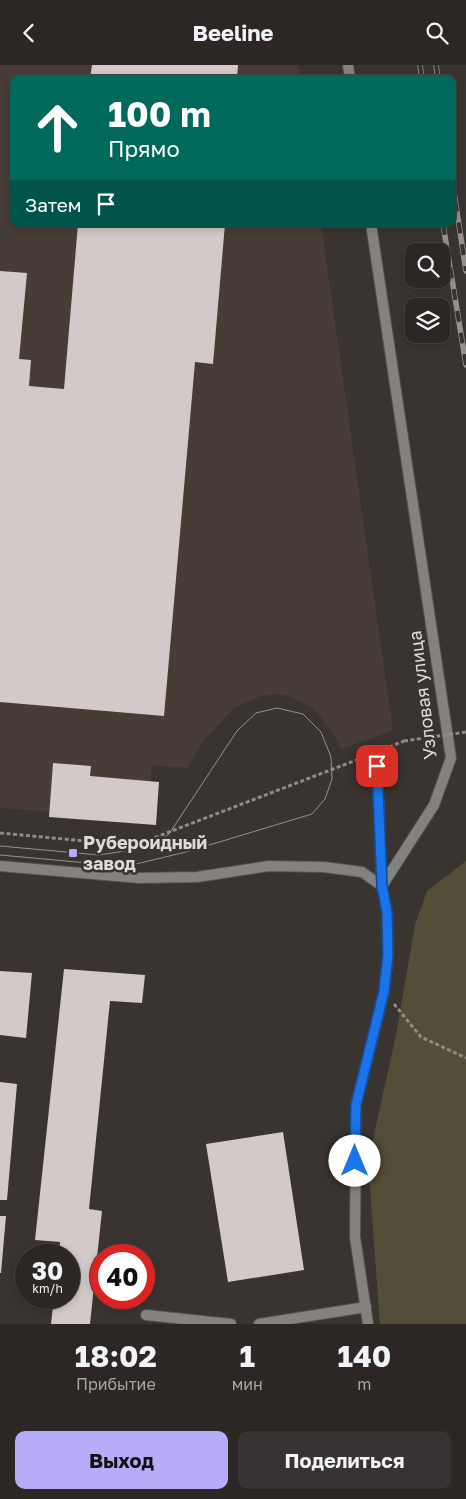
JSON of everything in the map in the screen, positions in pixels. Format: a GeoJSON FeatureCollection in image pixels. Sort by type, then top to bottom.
{"type":"FeatureCollection","features":[{"type":"Feature","properties":{"kind":"street","name":"Узловая улица"},"geometry":{"type":"LineString","coordinates":[[371,227],[451,758],[434,805],[382,886]]}},
{"type":"Feature","properties":{"kind":"street"},"geometry":{"type":"LineString","coordinates":[[368,1324],[355,1237],[356,1105],[384,991],[388,955],[387,912],[382,886],[377,766]]}},
{"type":"Feature","properties":{"kind":"street"},"geometry":{"type":"LineString","coordinates":[[0,866],[139,879],[197,877],[269,866],[324,867],[362,872],[382,886]]}},
{"type":"Feature","properties":{"kind":"street"},"geometry":{"type":"LineString","coordinates":[[259,1324],[366,1307]]}},
{"type":"Feature","properties":{"kind":"street"},"geometry":{"type":"LineString","coordinates":[[146,1315],[232,1324]]}},
{"type":"Feature","properties":{"kind":"path"},"geometry":{"type":"LineString","coordinates":[[0,833],[106,843],[143,842],[404,741],[466,732]]}},
{"type":"Feature","properties":{"kind":"path"},"geometry":{"type":"LineString","coordinates":[[384,991],[421,1037],[466,1058]]}},
{"type":"Feature","properties":{"kind":"shaded area","name":"Рубероидный завод"},"geometry":{"type":"Polygon","coordinates":[[[0,65],[298,65],[299,75],[10,75],[10,227],[321,227],[393,731],[341,749],[334,734],[313,708],[287,695],[261,696],[235,707],[203,741],[188,768],[152,765],[146,819],[0,808],[0,65]]]}},
{"type":"Feature","properties":{"kind":"shaded area"},"geometry":{"type":"Polygon","coordinates":[[[466,861],[466,1324],[380,1324],[368,1162],[396,1035],[415,925],[427,891],[466,861]]]}},
{"type":"Feature","properties":{"kind":"building"},"geometry":{"type":"Polygon","coordinates":[[[92,65],[238,65],[237,75],[91,75],[92,65]]]}},
{"type":"Feature","properties":{"kind":"building"},"geometry":{"type":"Polygon","coordinates":[[[78,227],[225,227],[213,364],[195,362],[164,716],[0,702],[0,271],[27,273],[19,359],[31,360],[29,386],[64,389],[78,227]]]}},
{"type":"Feature","properties":{"kind":"building"},"geometry":{"type":"Polygon","coordinates":[[[53,763],[91,766],[90,776],[159,782],[156,825],[49,817],[53,763]]]}},
{"type":"Feature","properties":{"kind":"building"},"geometry":{"type":"Polygon","coordinates":[[[64,969],[145,975],[142,1003],[110,1001],[89,1209],[102,1211],[98,1244],[90,1244],[90,1309],[92,1309],[90,1324],[51,1324],[53,1309],[80,1309],[80,1244],[60,1244],[60,1242],[35,1240],[64,969]]]}},
{"type":"Feature","properties":{"kind":"building"},"geometry":{"type":"Polygon","coordinates":[[[0,971],[32,973],[26,1038],[0,1035],[0,971]]]}},
{"type":"Feature","properties":{"kind":"building"},"geometry":{"type":"Polygon","coordinates":[[[0,1082],[17,1084],[7,1200],[0,1200],[0,1082]]]}},
{"type":"Feature","properties":{"kind":"building"},"geometry":{"type":"Polygon","coordinates":[[[283,1132],[304,1270],[228,1282],[206,1144],[283,1132]]]}},
{"type":"Feature","properties":{"kind":"building"},"geometry":{"type":"Polygon","coordinates":[[[0,1216],[6,1216],[1,1273],[0,1273],[0,1216]]]}},
{"type":"Feature","properties":{"kind":"tram line"},"geometry":{"type":"LineString","coordinates":[[0,846],[99,855],[150,847],[169,834],[237,731],[256,713],[277,708],[303,714],[321,732],[331,757],[332,779],[325,799],[312,814],[186,852],[136,864],[110,865],[0,855]]}},
{"type":"Feature","properties":{"kind":"railway"},"geometry":{"type":"LineString","coordinates":[[420,65],[421,75]]}},
{"type":"Feature","properties":{"kind":"railway"},"geometry":{"type":"LineString","coordinates":[[436,65],[437,75]]}},
{"type":"Feature","properties":{"kind":"railway"},"geometry":{"type":"LineString","coordinates":[[456,205],[466,271]]}},
{"type":"Feature","properties":{"kind":"railway"},"geometry":{"type":"LineString","coordinates":[[443,227],[466,365]]}},
{"type":"Feature","properties":{"kind":"place","name":"Рубероидный завод"},"geometry":{"type":"Point","coordinates":[73,853]}},
{"type":"Feature","properties":{"kind":"route"},"geometry":{"type":"LineString","coordinates":[[355,1161],[356,1105],[384,991],[388,955],[387,912],[382,886],[377,766]]}}]}
